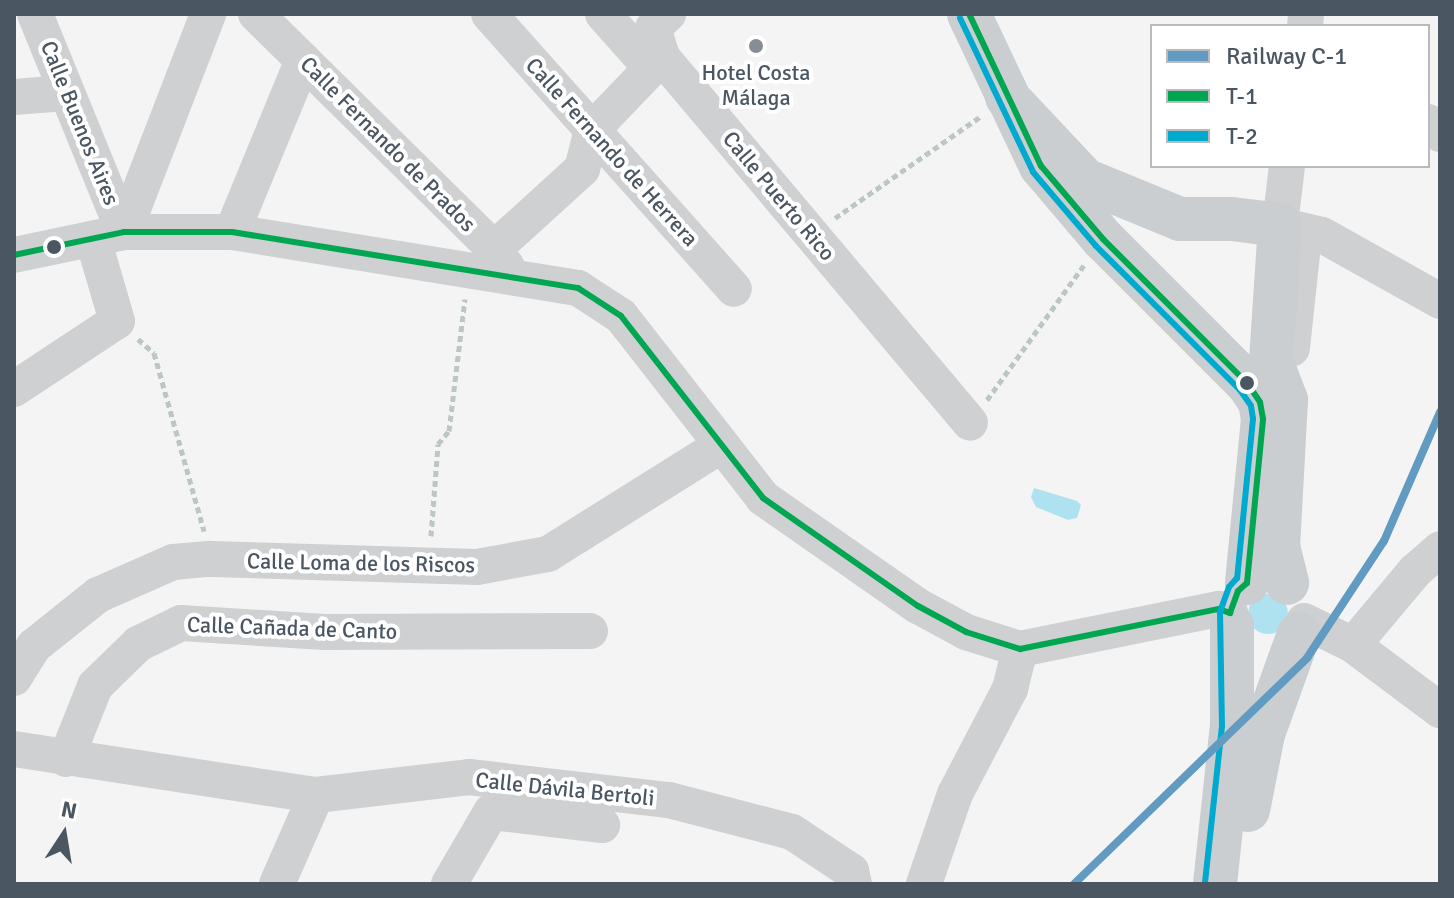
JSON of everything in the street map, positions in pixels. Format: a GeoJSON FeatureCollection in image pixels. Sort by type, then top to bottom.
{"type":"FeatureCollection","features":[{"type":"Feature","properties":{"kind":"main road"},"geometry":{"type":"LineString","coordinates":[[969,14],[1041,166],[1103,239],[1248,384],[1260,402],[1275,410]]}},
{"type":"Feature","properties":{"kind":"main road"},"geometry":{"type":"LineString","coordinates":[[1007,97],[1085,180],[1180,219],[1232,219],[1280,225],[1271,361],[1278,546],[1266,610],[1232,726],[1215,884]]}},
{"type":"Feature","properties":{"kind":"main road"},"geometry":{"type":"LineString","coordinates":[[1240,884],[1246,822],[1263,734],[1266,610]]}},
{"type":"Feature","properties":{"kind":"street","name":"Calle Buenos Aires"},"geometry":{"type":"LineString","coordinates":[[35,14],[66,93],[109,235],[117,321]]}},
{"type":"Feature","properties":{"kind":"street"},"geometry":{"type":"LineString","coordinates":[[109,235],[208,14]]}},
{"type":"Feature","properties":{"kind":"street","name":"Calle Fernando de Prados"},"geometry":{"type":"LineString","coordinates":[[256,14],[303,60],[481,260],[515,278],[578,288],[621,316],[720,446]]}},
{"type":"Feature","properties":{"kind":"street","name":"Calle Fernando de Herrera"},"geometry":{"type":"LineString","coordinates":[[489,14],[734,289]]}},
{"type":"Feature","properties":{"kind":"street","name":"Calle Puerto Rico"},"geometry":{"type":"LineString","coordinates":[[603,14],[656,62],[812,235],[970,423]]}},
{"type":"Feature","properties":{"kind":"street"},"geometry":{"type":"LineString","coordinates":[[14,255],[109,235],[232,232],[481,260],[582,169],[592,130],[656,62],[653,28],[668,14]]}},
{"type":"Feature","properties":{"kind":"street"},"geometry":{"type":"LineString","coordinates":[[232,232],[303,60]]}},
{"type":"Feature","properties":{"kind":"street"},"geometry":{"type":"LineString","coordinates":[[14,97],[66,93]]}},
{"type":"Feature","properties":{"kind":"street"},"geometry":{"type":"LineString","coordinates":[[1287,168],[1280,225],[1322,235],[1440,301]]}},
{"type":"Feature","properties":{"kind":"street"},"geometry":{"type":"LineString","coordinates":[[14,389],[117,321]]}},
{"type":"Feature","properties":{"kind":"street"},"geometry":{"type":"LineString","coordinates":[[720,446],[763,498],[918,606],[966,632],[1020,649],[1219,609],[1266,610],[1353,645],[1440,710]]}},
{"type":"Feature","properties":{"kind":"street","name":"Calle Loma de los Riscos"},"geometry":{"type":"LineString","coordinates":[[14,678],[34,646],[98,595],[173,562],[211,559],[477,567],[548,554],[720,446]]}},
{"type":"Feature","properties":{"kind":"street"},"geometry":{"type":"LineString","coordinates":[[1353,645],[1415,571],[1440,549]]}},
{"type":"Feature","properties":{"kind":"street","name":"Calle Cañada de Canto"},"geometry":{"type":"LineString","coordinates":[[66,759],[95,686],[138,644],[181,623],[325,632],[590,631]]}},
{"type":"Feature","properties":{"kind":"street"},"geometry":{"type":"LineString","coordinates":[[924,884],[955,794],[1010,689],[1020,649]]}},
{"type":"Feature","properties":{"kind":"street","name":"Calle Dávila Bertoli"},"geometry":{"type":"LineString","coordinates":[[14,749],[316,795],[469,777],[669,800],[792,832],[851,871],[854,884]]}},
{"type":"Feature","properties":{"kind":"street"},"geometry":{"type":"LineString","coordinates":[[277,884],[316,795]]}},
{"type":"Feature","properties":{"kind":"street"},"geometry":{"type":"LineString","coordinates":[[449,884],[491,812],[602,825]]}},
{"type":"Feature","properties":{"kind":"path"},"geometry":{"type":"LineString","coordinates":[[812,235],[1007,97]]}},
{"type":"Feature","properties":{"kind":"path"},"geometry":{"type":"LineString","coordinates":[[970,423],[1103,239]]}},
{"type":"Feature","properties":{"kind":"path"},"geometry":{"type":"LineString","coordinates":[[432,533],[438,444],[449,431],[481,260]]}},
{"type":"Feature","properties":{"kind":"path"},"geometry":{"type":"LineString","coordinates":[[117,321],[154,353],[211,559]]}},
{"type":"Feature","properties":{"kind":"water"},"geometry":{"type":"Polygon","coordinates":[[[1034,488],[1077,501],[1081,505],[1077,518],[1068,520],[1036,507],[1031,497],[1034,488]]]}},
{"type":"Feature","properties":{"kind":"water"},"geometry":{"type":"Polygon","coordinates":[[[1268,594],[1282,600],[1288,614],[1282,628],[1268,634],[1254,628],[1248,614],[1254,600],[1268,594]]]}},
{"type":"Feature","properties":{"kind":"rail line","name":"C-1"},"geometry":{"type":"LineString","coordinates":[[1074,884],[1307,658],[1384,541],[1440,412]]}},
{"type":"Feature","properties":{"kind":"transit line","name":"T-1"},"geometry":{"type":"LineString","coordinates":[[14,255],[124,232],[232,232],[578,288],[621,316],[763,498],[918,606],[966,632],[1020,649],[1219,609],[1230,613],[1238,591],[1247,583],[1263,419],[1260,402],[1248,384],[1103,239],[1041,166],[969,14]]}},
{"type":"Feature","properties":{"kind":"transit line","name":"T-2"},"geometry":{"type":"LineString","coordinates":[[960,18],[1033,172],[1096,246],[1240,390],[1251,406],[1253,419],[1237,578],[1229,587],[1220,612],[1222,726],[1205,883]]}},
{"type":"Feature","properties":{"kind":"place","name":"Hotel Costa Málaga"},"geometry":{"type":"Point","coordinates":[756,46]}}]}
